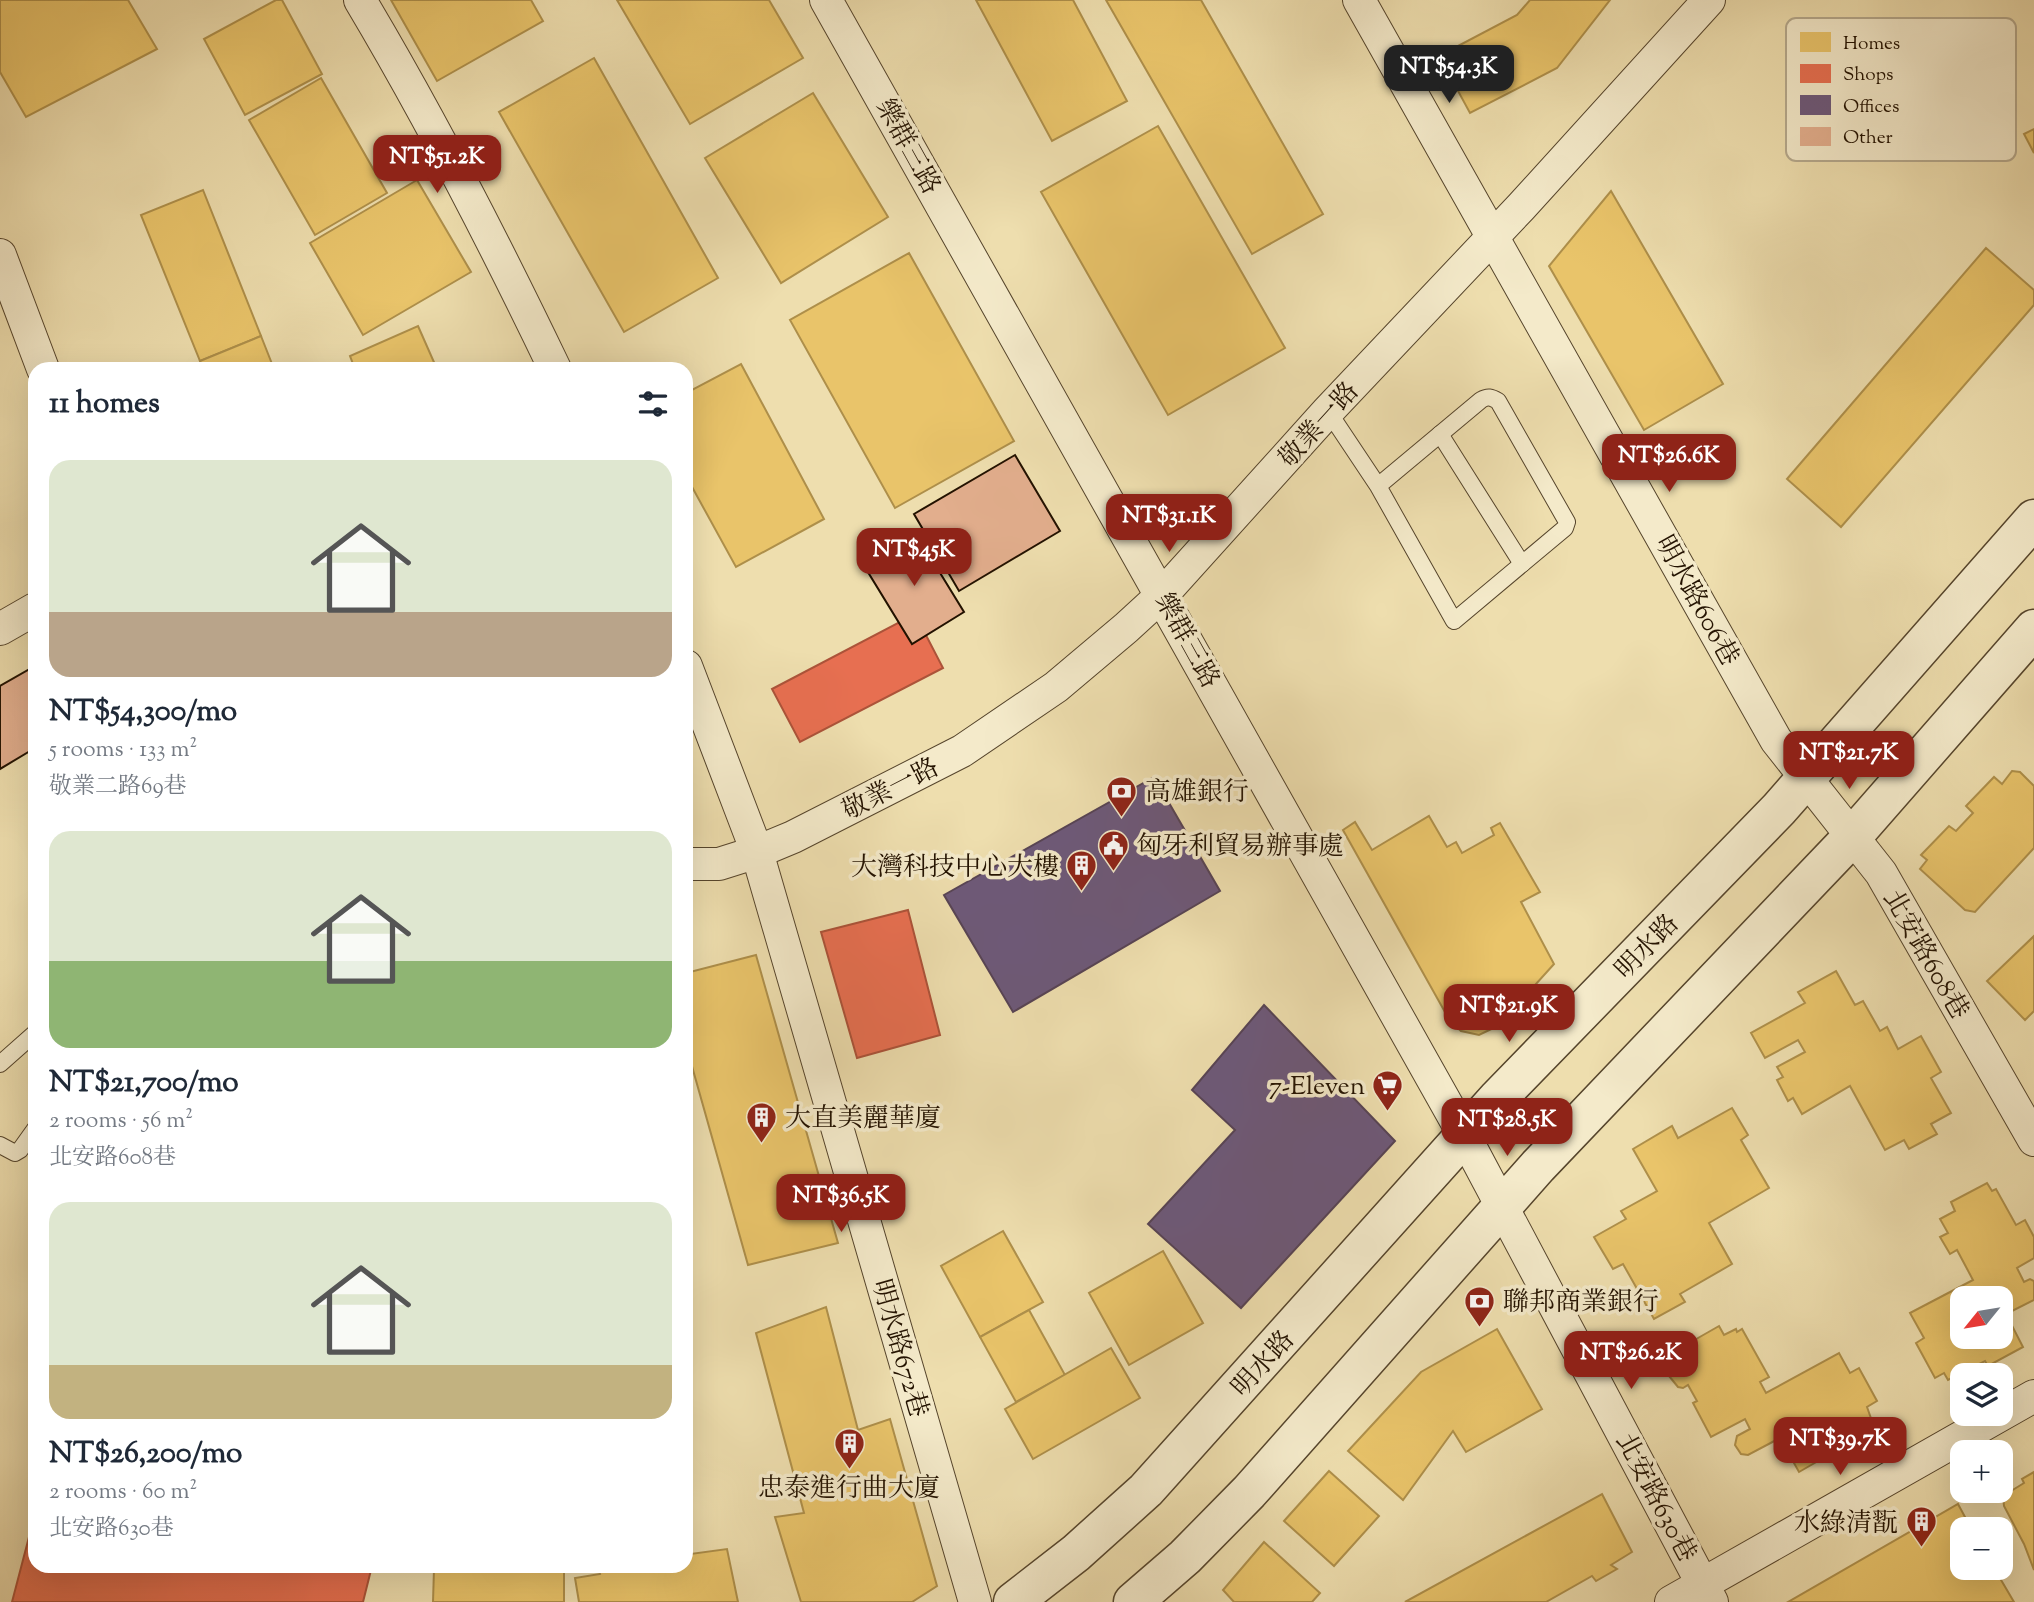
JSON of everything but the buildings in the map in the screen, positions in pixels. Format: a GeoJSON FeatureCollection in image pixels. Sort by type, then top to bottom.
{"type":"FeatureCollection","features":[{"type":"Feature","properties":{"kind":"street"},"geometry":{"type":"LineString","coordinates":[[360,0],[389,49],[519,294],[552,362]]}},
{"type":"Feature","properties":{"kind":"street","name":"樂群三路"},"geometry":{"type":"LineString","coordinates":[[826,0],[1503,1206]]}},
{"type":"Feature","properties":{"kind":"street","name":"明水路606巷"},"geometry":{"type":"LineString","coordinates":[[1359,0],[1776,740],[1805,778]]}},
{"type":"Feature","properties":{"kind":"street","name":"敬業一路"},"geometry":{"type":"LineString","coordinates":[[693,864],[719,864],[793,837],[962,751],[1056,687],[1126,628],[1162,595],[1328,411],[1709,0]]}},
{"type":"Feature","properties":{"kind":"street"},"geometry":{"type":"LineString","coordinates":[[0,255],[40,362]]}},
{"type":"Feature","properties":{"kind":"street","name":"明水路"},"geometry":{"type":"LineString","coordinates":[[1013,1602],[1076,1553],[1146,1490],[1464,1135],[1779,808],[2034,519]]}},
{"type":"Feature","properties":{"kind":"street"},"geometry":{"type":"LineString","coordinates":[[0,629],[28,612]]}},
{"type":"Feature","properties":{"kind":"street"},"geometry":{"type":"LineString","coordinates":[[1133,1602],[1185,1557],[1249,1492],[1538,1166],[1852,837],[2034,629]]}},
{"type":"Feature","properties":{"kind":"street","name":"明水路672巷"},"geometry":{"type":"LineString","coordinates":[[693,684],[757,852],[975,1602]]}},
{"type":"Feature","properties":{"kind":"street","name":"北安路608巷"},"geometry":{"type":"LineString","coordinates":[[1805,778],[1881,873],[2034,1140]]}},
{"type":"Feature","properties":{"kind":"street","name":"北安路630巷"},"geometry":{"type":"LineString","coordinates":[[1503,1206],[1708,1593]]}},
{"type":"Feature","properties":{"kind":"street"},"geometry":{"type":"LineString","coordinates":[[1671,1602],[1708,1593],[2034,1396]]}},
{"type":"Feature","properties":{"kind":"lane"},"geometry":{"type":"LineString","coordinates":[[1328,411],[1378,486],[1454,621],[1565,528],[1567,522],[1498,401],[1487,397],[1378,486]]}},
{"type":"Feature","properties":{"kind":"lane"},"geometry":{"type":"LineString","coordinates":[[1440,434],[1522,564]]}},
{"type":"Feature","properties":{"kind":"lane"},"geometry":{"type":"LineString","coordinates":[[0,1064],[28,1039]]}},
{"type":"Feature","properties":{"kind":"lane"},"geometry":{"type":"LineString","coordinates":[[0,1145],[15,1153],[28,1139]]}},
{"type":"Feature","properties":{"kind":"place","name":"高雄銀行"},"geometry":{"type":"Point","coordinates":[1122,818]}},
{"type":"Feature","properties":{"kind":"place","name":"匈牙利貿易辦事處"},"geometry":{"type":"Point","coordinates":[1113,872]}},
{"type":"Feature","properties":{"kind":"place","name":"大灣科技中心大樓"},"geometry":{"type":"Point","coordinates":[1082,893]}},
{"type":"Feature","properties":{"kind":"place","name":"7-Eleven"},"geometry":{"type":"Point","coordinates":[1388,1112]}},
{"type":"Feature","properties":{"kind":"place","name":"大直美麗華廈"},"geometry":{"type":"Point","coordinates":[762,1144]}},
{"type":"Feature","properties":{"kind":"place","name":"聯邦商業銀行"},"geometry":{"type":"Point","coordinates":[1480,1328]}},
{"type":"Feature","properties":{"kind":"place","name":"忠泰進行曲大廈"},"geometry":{"type":"Point","coordinates":[849,1471]}},
{"type":"Feature","properties":{"kind":"place","name":"水綠清翫"},"geometry":{"type":"Point","coordinates":[1921,1549]}}]}
